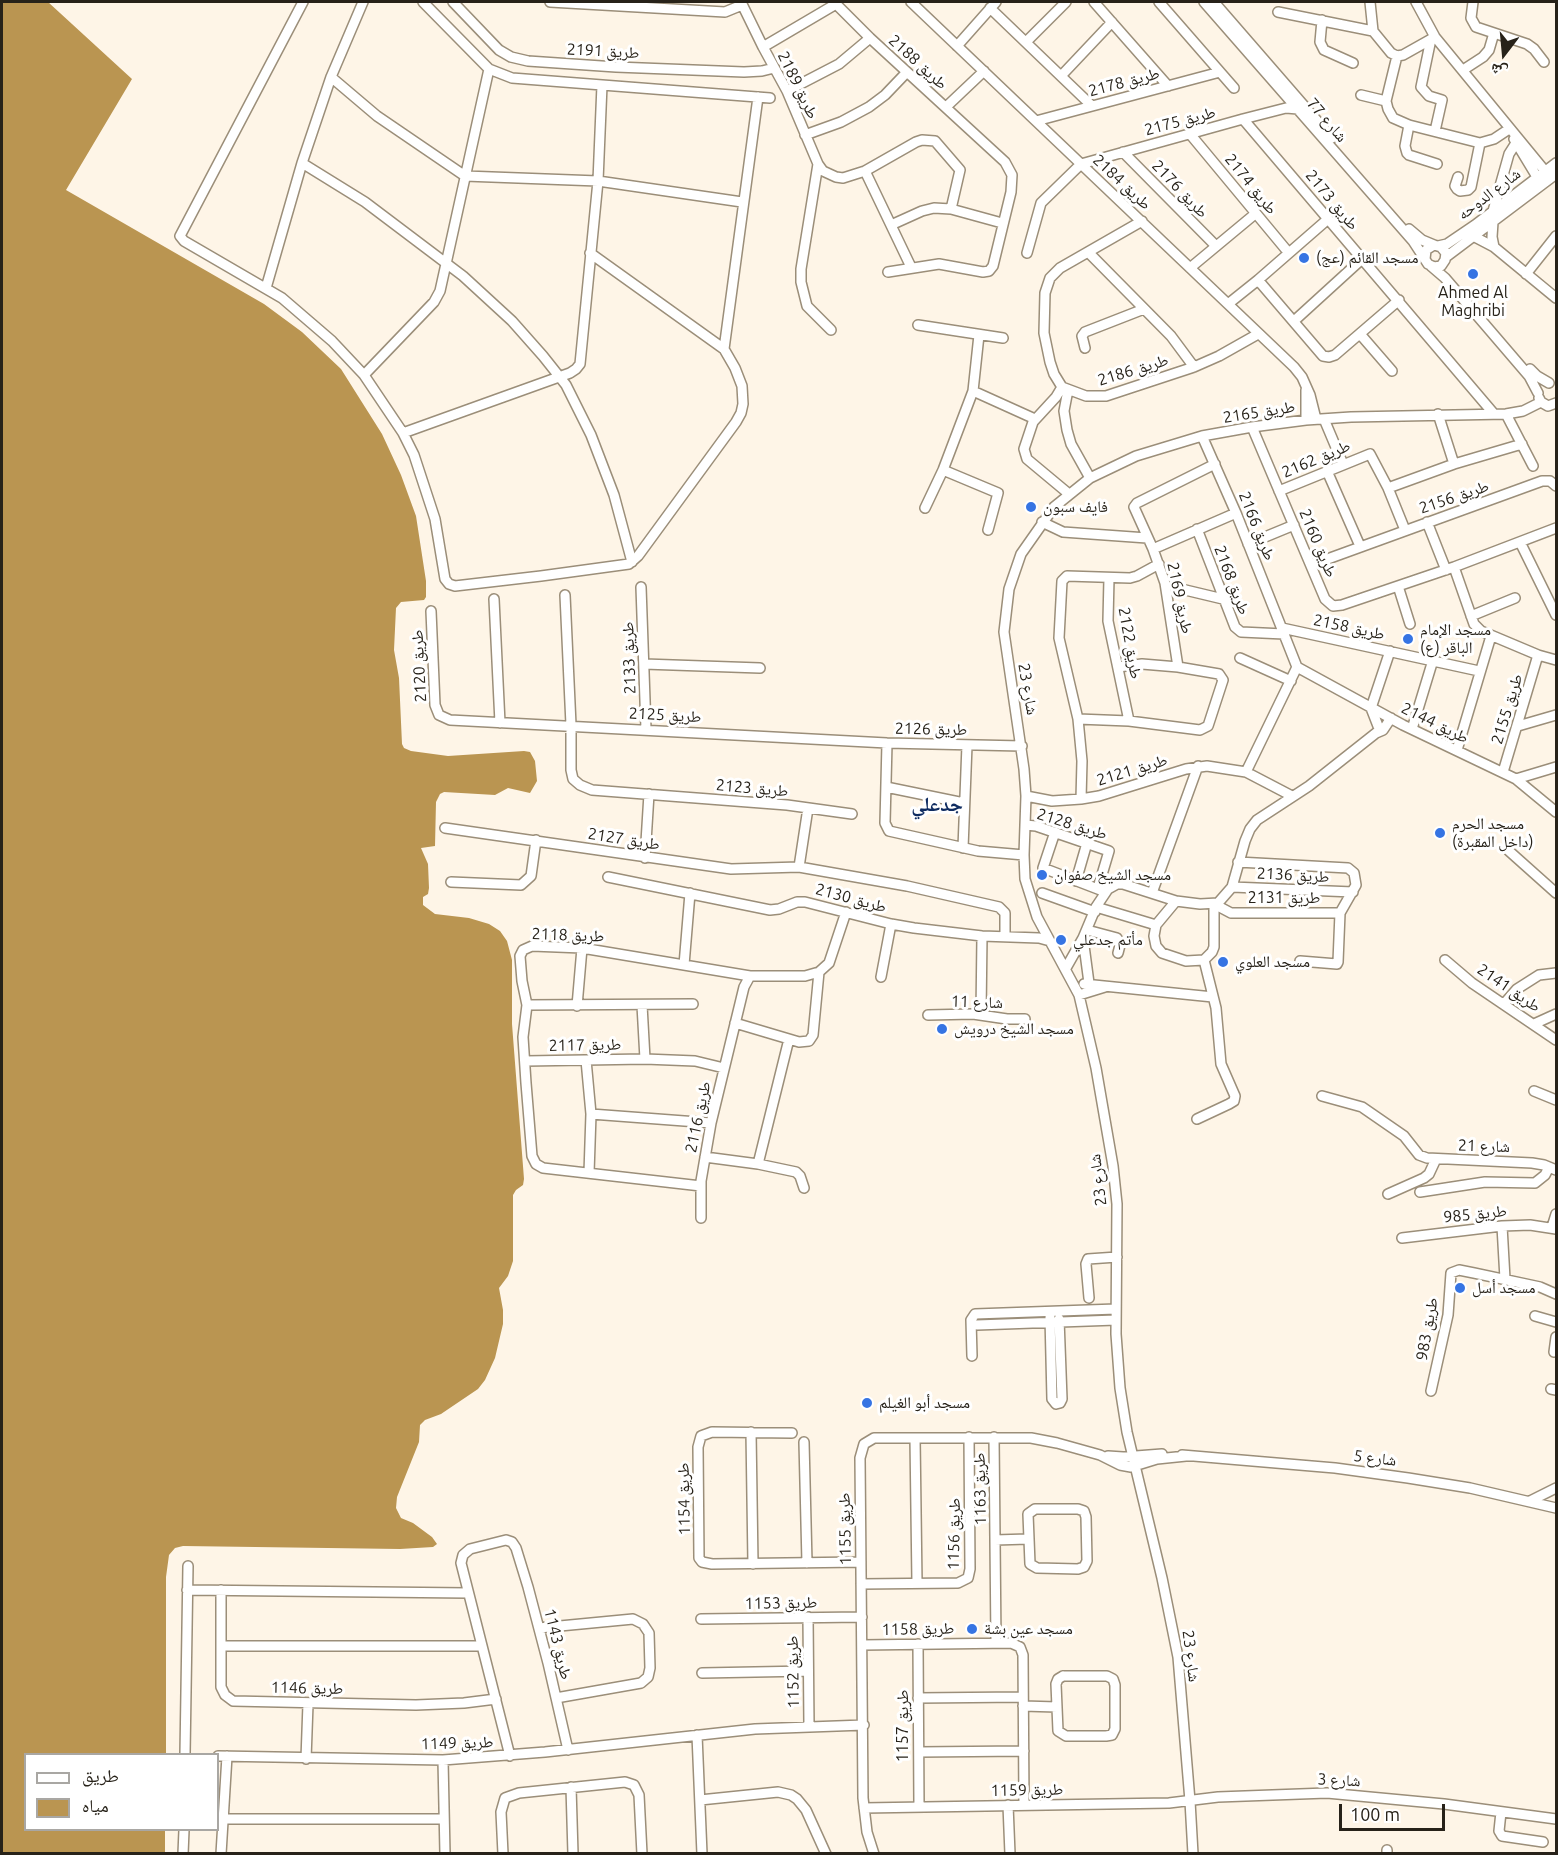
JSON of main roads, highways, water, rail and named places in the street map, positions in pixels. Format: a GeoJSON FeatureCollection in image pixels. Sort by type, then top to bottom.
{"type":"FeatureCollection","features":[{"type":"Feature","properties":{"kind":"water"},"geometry":{"type":"Polygon","coordinates":[[[2,2],[48,2],[132,79],[66,190],[264,304],[302,332],[341,369],[382,434],[401,475],[416,516],[426,581],[424,600],[401,602],[396,608],[394,650],[399,678],[404,748],[448,756],[530,752],[535,761],[537,781],[530,793],[508,788],[495,795],[444,792],[440,794],[436,802],[435,846],[421,848],[428,864],[429,888],[428,894],[423,897],[423,905],[435,914],[469,918],[489,924],[500,931],[507,941],[512,960],[512,1024],[524,1179],[523,1185],[513,1195],[513,1261],[508,1276],[499,1288],[503,1324],[495,1358],[485,1380],[478,1389],[420,1425],[419,1442],[397,1497],[396,1508],[401,1518],[413,1523],[432,1537],[437,1544],[433,1547],[400,1549],[183,1546],[175,1548],[169,1555],[166,1577],[166,1753],[24,1753],[24,1831],[165,1831],[165,1853],[2,1853],[2,2]]]}},
{"type":"Feature","properties":{"kind":"place","name":"مسجد القائم (عج)"},"geometry":{"type":"Point","coordinates":[1304,258]}},
{"type":"Feature","properties":{"kind":"place","name":"Ahmed Al Maghribi"},"geometry":{"type":"Point","coordinates":[1473,274]}},
{"type":"Feature","properties":{"kind":"place","name":"فايف سبون"},"geometry":{"type":"Point","coordinates":[1031,507]}},
{"type":"Feature","properties":{"kind":"place","name":"مسجد الإمام الباقر (ع)"},"geometry":{"type":"Point","coordinates":[1408,639]}},
{"type":"Feature","properties":{"kind":"place","name":"مسجد الحرم (داخل المقبرة)"},"geometry":{"type":"Point","coordinates":[1440,833]}},
{"type":"Feature","properties":{"kind":"place","name":"مسجد الشيخ صفوان"},"geometry":{"type":"Point","coordinates":[1042,875]}},
{"type":"Feature","properties":{"kind":"place","name":"مأتم جدعلي"},"geometry":{"type":"Point","coordinates":[1061,940]}},
{"type":"Feature","properties":{"kind":"place","name":"مسجد العلوي"},"geometry":{"type":"Point","coordinates":[1223,962]}},
{"type":"Feature","properties":{"kind":"place","name":"مسجد الشيخ درويش"},"geometry":{"type":"Point","coordinates":[942,1029]}},
{"type":"Feature","properties":{"kind":"place","name":"مسجد أسل"},"geometry":{"type":"Point","coordinates":[1460,1288]}},
{"type":"Feature","properties":{"kind":"place","name":"مسجد أبو الغيلم"},"geometry":{"type":"Point","coordinates":[867,1403]}},
{"type":"Feature","properties":{"kind":"place","name":"مسجد عين بشة"},"geometry":{"type":"Point","coordinates":[972,1629]}},
{"type":"Feature","properties":{"kind":"district","name":"جدعلي"},"geometry":{"type":"Point","coordinates":[937,804]}}]}
